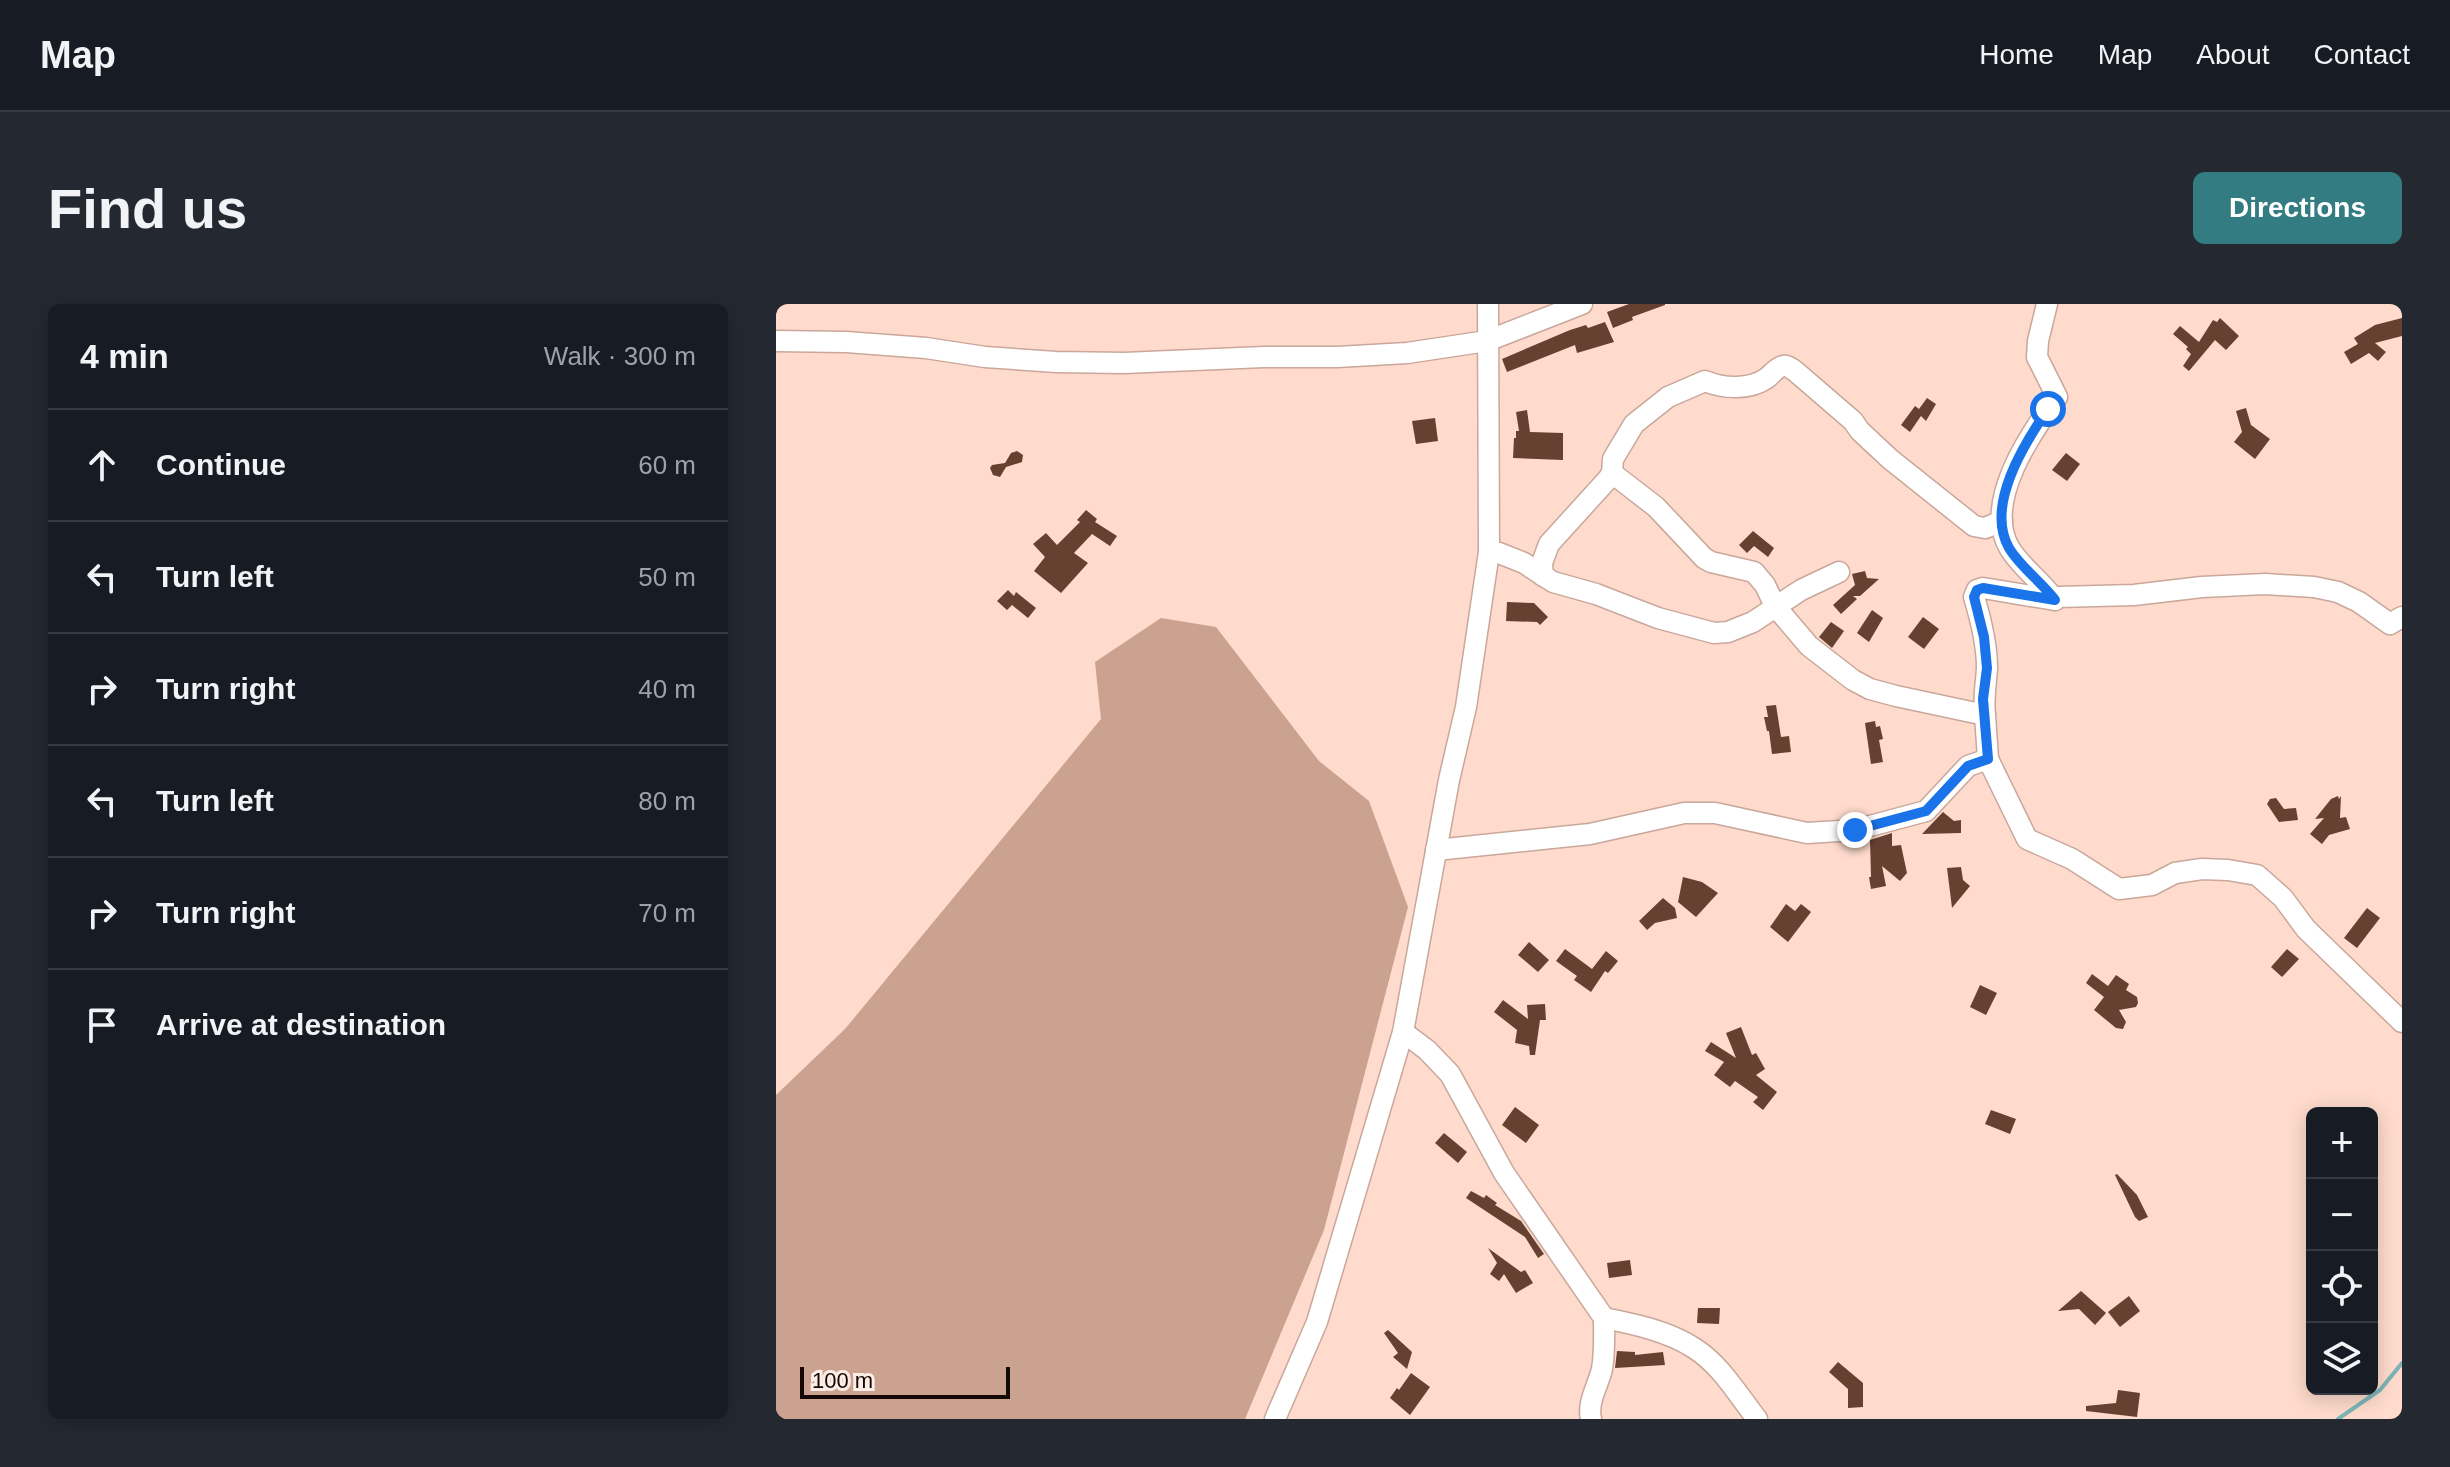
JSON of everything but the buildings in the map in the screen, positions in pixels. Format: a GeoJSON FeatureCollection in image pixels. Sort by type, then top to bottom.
{"type":"FeatureCollection","features":[{"type":"Feature","properties":{"kind":"street"},"geometry":{"type":"LineString","coordinates":[[1275,1419],[1317,1322],[1403,1032],[1466,707],[1489,552],[1488,304]]}},
{"type":"Feature","properties":{"kind":"street"},"geometry":{"type":"LineString","coordinates":[[776,341],[926,348],[985,357],[1056,362],[1124,363],[1407,353],[1487,341],[1582,304]]}},
{"type":"Feature","properties":{"kind":"street"},"geometry":{"type":"LineString","coordinates":[[2047,304],[2037,357],[2057,397],[2022,448],[2003,501],[2002,521],[2009,548],[2055,600]]}},
{"type":"Feature","properties":{"kind":"street"},"geometry":{"type":"LineString","coordinates":[[1543,576],[1542,563],[1549,544],[1612,473],[1613,459],[1634,424],[1668,397],[1705,381],[1727,387],[1749,385],[1765,380],[1781,366],[1788,366],[1853,421],[1890,459],[1974,526],[1985,528],[2002,521]]}},
{"type":"Feature","properties":{"kind":"street"},"geometry":{"type":"LineString","coordinates":[[1612,473],[1656,507],[1704,558],[1754,572],[1765,585],[1775,606],[1818,654],[1839,671],[1870,689],[1985,715]]}},
{"type":"Feature","properties":{"kind":"street"},"geometry":{"type":"LineString","coordinates":[[1489,552],[1524,563],[1553,582],[1596,594],[1658,618],[1714,633],[1742,628],[1801,590],[1839,572]]}},
{"type":"Feature","properties":{"kind":"street"},"geometry":{"type":"LineString","coordinates":[[2402,617],[2390,624],[2359,602],[2338,592],[2265,584],[2174,589],[2134,595],[2058,597],[2055,600],[1983,588],[1977,590],[1974,597],[1984,629],[1987,668],[1983,699],[1988,759],[2027,839],[2072,859],[2119,889],[2152,885],[2175,873],[2202,869],[2257,875],[2283,898],[2306,929],[2402,1022]]}},
{"type":"Feature","properties":{"kind":"street"},"geometry":{"type":"LineString","coordinates":[[1436,850],[1590,834],[1684,813],[1715,813],[1807,833],[1855,830],[1926,811],[1968,766],[1988,759]]}},
{"type":"Feature","properties":{"kind":"street"},"geometry":{"type":"LineString","coordinates":[[1403,1032],[1427,1050],[1450,1074],[1504,1173],[1604,1318],[1604,1353],[1592,1399],[1591,1419]]}},
{"type":"Feature","properties":{"kind":"street"},"geometry":{"type":"LineString","coordinates":[[1604,1318],[1647,1328],[1694,1347],[1723,1375],[1757,1419]]}},
{"type":"Feature","properties":{"kind":"shaded area"},"geometry":{"type":"Polygon","coordinates":[[[1161,618],[1216,627],[1319,761],[1369,801],[1408,907],[1324,1230],[1245,1419],[776,1419],[776,1095],[845,1029],[1101,719],[1095,662],[1161,618]]]}},
{"type":"Feature","properties":{"kind":"waterway"},"geometry":{"type":"LineString","coordinates":[[2338,1419],[2380,1390],[2402,1363]]}},
{"type":"Feature","properties":{"kind":"route"},"geometry":{"type":"LineString","coordinates":[[1855,830],[1926,811],[1968,766],[1988,759],[1983,699],[1987,668],[1984,629],[1974,597],[1977,590],[1983,588],[2055,600],[2009,548],[2002,521],[2003,501],[2022,448],[2048,409]]}}]}
